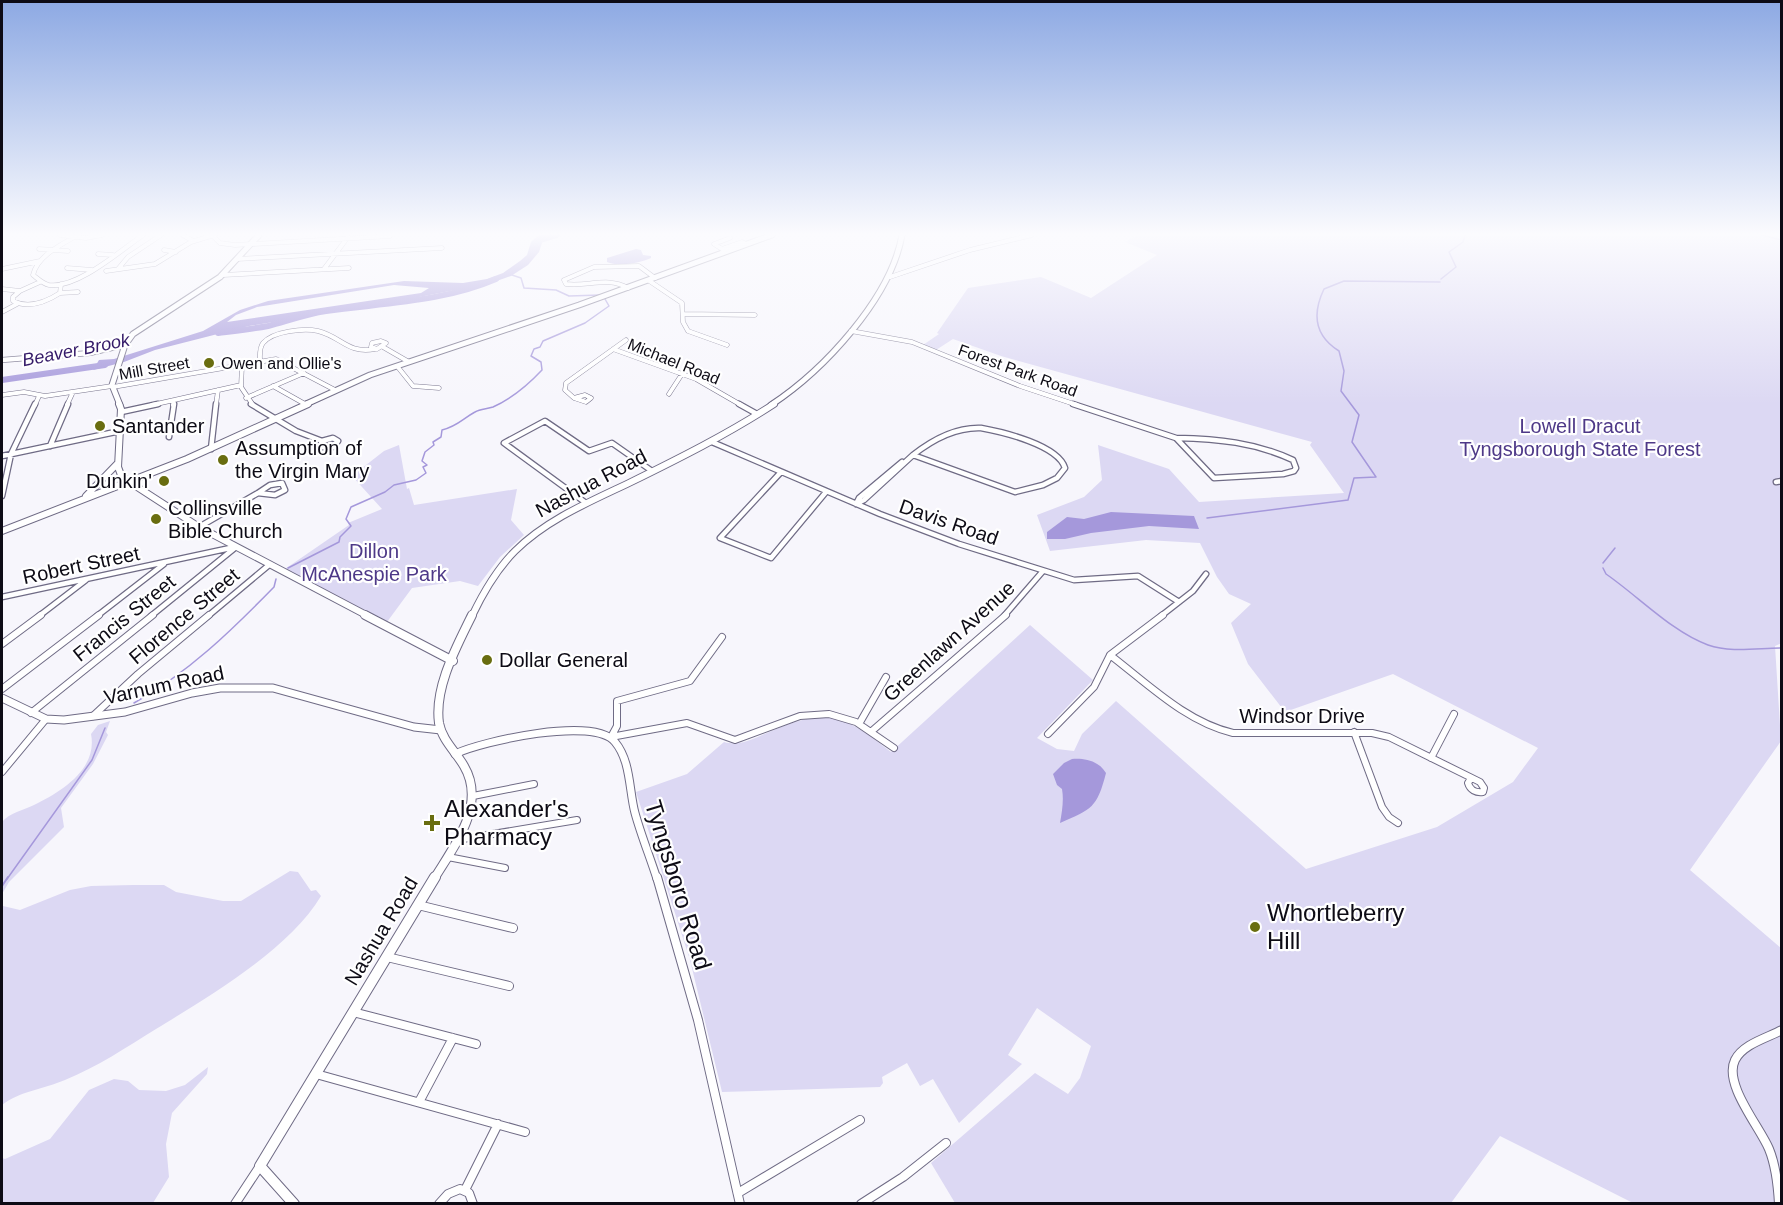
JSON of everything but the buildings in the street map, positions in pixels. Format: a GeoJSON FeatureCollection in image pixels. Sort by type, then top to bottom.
{"type":"FeatureCollection","features":[{"type":"Feature","properties":{"kind":"main road"},"geometry":{"type":"LineString","coordinates":[[197,291],[147,323],[131,336],[125,345],[112,386],[121,412],[118,463],[120,473],[128,482],[200,527],[453,661]]}},
{"type":"Feature","properties":{"kind":"main road"},"geometry":{"type":"LineString","coordinates":[[2,531],[211,449],[335,390],[397,366],[618,291]]}},
{"type":"Feature","properties":{"kind":"main road","name":"Nashua Road"},"geometry":{"type":"LineString","coordinates":[[260,1166],[448,857],[469,817],[473,796],[470,775],[441,730],[438,719],[439,699],[483,592],[502,564],[546,526],[586,503],[712,442],[784,397],[815,371],[851,331],[880,291]]}},
{"type":"Feature","properties":{"kind":"main road"},"geometry":{"type":"LineString","coordinates":[[82,500],[118,463]]}},
{"type":"Feature","properties":{"kind":"main road"},"geometry":{"type":"LineString","coordinates":[[2,536],[20,524]]}},
{"type":"Feature","properties":{"kind":"main road"},"geometry":{"type":"LineString","coordinates":[[260,1166],[294,1203]]}},
{"type":"Feature","properties":{"kind":"street"},"geometry":{"type":"LineString","coordinates":[[17,304],[12,298],[20,291]]}},
{"type":"Feature","properties":{"kind":"street"},"geometry":{"type":"LineString","coordinates":[[665,291],[682,303],[683,322],[688,331],[727,345]]}},
{"type":"Feature","properties":{"kind":"street"},"geometry":{"type":"LineString","coordinates":[[2,312],[17,304],[40,303],[60,293],[78,292]]}},
{"type":"Feature","properties":{"kind":"street"},"geometry":{"type":"LineString","coordinates":[[684,314],[754,315]]}},
{"type":"Feature","properties":{"kind":"street"},"geometry":{"type":"LineString","coordinates":[[260,361],[261,347],[267,339],[280,334],[319,331],[356,352],[375,349],[371,345],[379,341],[386,343],[383,347],[409,362]]}},
{"type":"Feature","properties":{"kind":"street","name":"Forest Park Road"},"geometry":{"type":"LineString","coordinates":[[851,331],[912,342],[1020,386],[1176,438],[1237,441],[1289,457],[1295,463],[1296,468],[1283,474],[1214,478],[1176,438]]}},
{"type":"Feature","properties":{"kind":"street"},"geometry":{"type":"LineString","coordinates":[[574,398],[565,390],[565,384],[626,340]]}},
{"type":"Feature","properties":{"kind":"street"},"geometry":{"type":"LineString","coordinates":[[2,360],[90,353],[125,345]]}},
{"type":"Feature","properties":{"kind":"street","name":"Michael Road"},"geometry":{"type":"LineString","coordinates":[[613,349],[682,374],[758,414]]}},
{"type":"Feature","properties":{"kind":"street","name":"Mill Street"},"geometry":{"type":"LineString","coordinates":[[112,386],[260,361],[281,360],[335,390]]}},
{"type":"Feature","properties":{"kind":"street"},"geometry":{"type":"LineString","coordinates":[[243,365],[241,386],[246,398],[252,404],[295,430],[322,441]]}},
{"type":"Feature","properties":{"kind":"street"},"geometry":{"type":"LineString","coordinates":[[397,366],[415,387],[439,388]]}},
{"type":"Feature","properties":{"kind":"street"},"geometry":{"type":"LineString","coordinates":[[246,398],[304,373]]}},
{"type":"Feature","properties":{"kind":"street"},"geometry":{"type":"LineString","coordinates":[[669,394],[682,374]]}},
{"type":"Feature","properties":{"kind":"street"},"geometry":{"type":"LineString","coordinates":[[2,395],[24,392],[39,396],[112,386]]}},
{"type":"Feature","properties":{"kind":"street"},"geometry":{"type":"LineString","coordinates":[[121,412],[241,386]]}},
{"type":"Feature","properties":{"kind":"street"},"geometry":{"type":"LineString","coordinates":[[273,386],[305,404]]}},
{"type":"Feature","properties":{"kind":"street"},"geometry":{"type":"LineString","coordinates":[[211,449],[218,390]]}},
{"type":"Feature","properties":{"kind":"street"},"geometry":{"type":"LineString","coordinates":[[50,446],[74,392]]}},
{"type":"Feature","properties":{"kind":"street"},"geometry":{"type":"LineString","coordinates":[[2,496],[11,454],[39,396]]}},
{"type":"Feature","properties":{"kind":"street"},"geometry":{"type":"LineString","coordinates":[[169,437],[174,400]]}},
{"type":"Feature","properties":{"kind":"street"},"geometry":{"type":"LineString","coordinates":[[538,416],[588,450],[596,450],[612,443],[652,471]]}},
{"type":"Feature","properties":{"kind":"street"},"geometry":{"type":"LineString","coordinates":[[545,421],[504,442],[586,503]]}},
{"type":"Feature","properties":{"kind":"street"},"geometry":{"type":"LineString","coordinates":[[856,504],[864,500],[912,456],[941,437],[970,428],[983,428],[1055,454],[1062,459],[1065,468],[1056,478],[1028,491],[1013,492],[912,456]]}},
{"type":"Feature","properties":{"kind":"street"},"geometry":{"type":"LineString","coordinates":[[2,456],[120,431]]}},
{"type":"Feature","properties":{"kind":"street","name":"Davis Road"},"geometry":{"type":"LineString","coordinates":[[712,442],[826,492],[959,544],[1074,580],[1138,576],[1179,602]]}},
{"type":"Feature","properties":{"kind":"street"},"geometry":{"type":"LineString","coordinates":[[781,472],[720,538],[771,558],[826,492]]}},
{"type":"Feature","properties":{"kind":"street"},"geometry":{"type":"LineString","coordinates":[[200,527],[275,483],[282,483],[285,490],[274,496],[258,493]]}},
{"type":"Feature","properties":{"kind":"street","name":"Robert Street"},"geometry":{"type":"LineString","coordinates":[[2,597],[236,547]]}},
{"type":"Feature","properties":{"kind":"street","name":"Francis Street"},"geometry":{"type":"LineString","coordinates":[[31,713],[236,547]]}},
{"type":"Feature","properties":{"kind":"street"},"geometry":{"type":"LineString","coordinates":[[2,689],[165,563]]}},
{"type":"Feature","properties":{"kind":"street","name":"Florence Street"},"geometry":{"type":"LineString","coordinates":[[92,717],[123,687],[269,565]]}},
{"type":"Feature","properties":{"kind":"street","name":"Greenlawn Avenue"},"geometry":{"type":"LineString","coordinates":[[873,730],[1011,609],[1043,571]]}},
{"type":"Feature","properties":{"kind":"street"},"geometry":{"type":"LineString","coordinates":[[1047,734],[1094,687],[1110,655],[1179,602],[1202,582],[1206,574]]}},
{"type":"Feature","properties":{"kind":"street"},"geometry":{"type":"LineString","coordinates":[[2,644],[88,579]]}},
{"type":"Feature","properties":{"kind":"street"},"geometry":{"type":"LineString","coordinates":[[611,737],[617,726],[616,701],[690,681],[722,637]]}},
{"type":"Feature","properties":{"kind":"street","name":"Windsor Drive"},"geometry":{"type":"LineString","coordinates":[[1110,655],[1193,716],[1216,730],[1239,733],[1372,733],[1389,737],[1471,778]]}},
{"type":"Feature","properties":{"kind":"street"},"geometry":{"type":"LineString","coordinates":[[858,724],[886,677]]}},
{"type":"Feature","properties":{"kind":"street","name":"Varnum Road"},"geometry":{"type":"LineString","coordinates":[[2,698],[46,719],[92,717],[125,712],[201,691],[273,688],[426,730],[441,730]]}},
{"type":"Feature","properties":{"kind":"street"},"geometry":{"type":"LineString","coordinates":[[455,754],[464,750],[567,730],[593,730],[611,737],[687,723],[735,740],[782,722],[817,712],[846,717],[873,730],[894,748]]}},
{"type":"Feature","properties":{"kind":"street"},"geometry":{"type":"LineString","coordinates":[[1431,758],[1454,714]]}},
{"type":"Feature","properties":{"kind":"street"},"geometry":{"type":"LineString","coordinates":[[2,772],[46,719]]}},
{"type":"Feature","properties":{"kind":"street"},"geometry":{"type":"LineString","coordinates":[[1354,732],[1382,807],[1389,817],[1398,823]]}},
{"type":"Feature","properties":{"kind":"street","name":"Tyngsboro Road"},"geometry":{"type":"LineString","coordinates":[[611,737],[619,746],[623,756],[630,796],[682,960],[740,1203]]}},
{"type":"Feature","properties":{"kind":"street"},"geometry":{"type":"LineString","coordinates":[[473,796],[534,784]]}},
{"type":"Feature","properties":{"kind":"street"},"geometry":{"type":"LineString","coordinates":[[457,840],[577,820]]}},
{"type":"Feature","properties":{"kind":"street"},"geometry":{"type":"LineString","coordinates":[[448,857],[505,868]]}},
{"type":"Feature","properties":{"kind":"street"},"geometry":{"type":"LineString","coordinates":[[418,905],[513,928]]}},
{"type":"Feature","properties":{"kind":"street"},"geometry":{"type":"LineString","coordinates":[[387,957],[509,986]]}},
{"type":"Feature","properties":{"kind":"street"},"geometry":{"type":"LineString","coordinates":[[352,1012],[476,1044]]}},
{"type":"Feature","properties":{"kind":"street"},"geometry":{"type":"LineString","coordinates":[[1779,1203],[1774,1165],[1768,1148],[1736,1089],[1732,1073],[1734,1060],[1746,1050],[1782,1030]]}},
{"type":"Feature","properties":{"kind":"street"},"geometry":{"type":"LineString","coordinates":[[419,1102],[453,1038]]}},
{"type":"Feature","properties":{"kind":"street"},"geometry":{"type":"LineString","coordinates":[[315,1074],[525,1132]]}},
{"type":"Feature","properties":{"kind":"street"},"geometry":{"type":"LineString","coordinates":[[738,1193],[860,1120]]}},
{"type":"Feature","properties":{"kind":"street"},"geometry":{"type":"LineString","coordinates":[[465,1190],[498,1124]]}},
{"type":"Feature","properties":{"kind":"street"},"geometry":{"type":"LineString","coordinates":[[861,1203],[903,1177],[946,1143]]}},
{"type":"Feature","properties":{"kind":"street","name":"Nashua Road"},"geometry":{"type":"LineString","coordinates":[[235,1203],[260,1166]]}},
{"type":"Feature","properties":{"kind":"street"},"geometry":{"type":"LineString","coordinates":[[439,1203],[454,1191],[465,1190]]}},
{"type":"Feature","properties":{"kind":"street"},"geometry":{"type":"LineString","coordinates":[[465,1190],[473,1203]]}},
{"type":"Feature","properties":{"kind":"green space","name":"Lowell Dracut Tyngsborough State Forest"},"geometry":{"type":"Polygon","coordinates":[[[966,291],[1075,291],[1091,298],[1101,291],[1781,291],[1782,643],[1775,646],[1781,741],[1690,870],[1781,948],[1781,1203],[1633,1203],[1500,1136],[1451,1203],[955,1203],[931,1163],[1035,1073],[1068,1094],[1080,1078],[1091,1046],[1037,1008],[1008,1055],[1022,1064],[959,1123],[933,1079],[920,1086],[907,1063],[882,1077],[883,1083],[880,1087],[722,1092],[690,960],[636,792],[687,774],[724,742],[743,742],[799,721],[815,717],[829,717],[857,727],[891,752],[1030,625],[1093,680],[1037,738],[1057,749],[1074,751],[1082,734],[1116,701],[1306,869],[1437,827],[1513,782],[1538,748],[1393,674],[1285,712],[1248,664],[1231,623],[1251,604],[1229,594],[1217,577],[1200,543],[1146,540],[1050,551],[1037,515],[1084,497],[1102,480],[1098,445],[1169,469],[1199,502],[1344,493],[1310,445],[1312,442],[1001,356],[953,339],[936,350],[923,345],[939,334],[937,333],[966,291]]]}},
{"type":"Feature","properties":{"kind":"green space","name":"Dillon McAnespie Park"},"geometry":{"type":"Polygon","coordinates":[[[399,445],[407,489],[409,488],[414,505],[517,489],[511,520],[524,535],[500,557],[478,586],[460,581],[412,588],[387,622],[285,569],[349,525],[348,523],[382,509],[352,476],[384,451],[399,445]]]}},
{"type":"Feature","properties":{"kind":"green space"},"geometry":{"type":"Polygon","coordinates":[[[110,721],[106,732],[108,735],[93,764],[61,808],[64,827],[9,882],[2,894],[2,822],[55,793],[75,778],[89,758],[92,747],[91,734],[98,725],[110,721]]]}},
{"type":"Feature","properties":{"kind":"green space"},"geometry":{"type":"Polygon","coordinates":[[[290,871],[298,872],[311,891],[316,890],[321,896],[307,916],[269,953],[223,987],[123,1050],[77,1075],[16,1096],[2,1105],[2,902],[3,906],[20,910],[70,890],[91,886],[133,885],[164,885],[176,892],[223,901],[241,901],[290,871]]]}},
{"type":"Feature","properties":{"kind":"green space"},"geometry":{"type":"Polygon","coordinates":[[[208,1067],[207,1074],[172,1113],[166,1144],[169,1177],[153,1203],[2,1203],[2,1158],[5,1159],[50,1139],[89,1090],[114,1079],[128,1081],[139,1090],[166,1091],[185,1085],[208,1067]]]}},
{"type":"Feature","properties":{"kind":"shaded area"},"geometry":{"type":"Polygon","coordinates":[[[334,291],[355,291],[257,307],[236,315],[227,322],[424,291],[449,291],[249,326],[155,350],[124,362],[93,370],[99,360],[114,359],[203,331],[240,310],[268,301],[334,291]]]}},
{"type":"Feature","properties":{"kind":"shaded area"},"geometry":{"type":"Polygon","coordinates":[[[1111,512],[1194,516],[1199,529],[1149,526],[1091,533],[1065,539],[1047,539],[1047,532],[1067,517],[1084,519],[1111,512]]]}},
{"type":"Feature","properties":{"kind":"shaded area"},"geometry":{"type":"Polygon","coordinates":[[[1072,759],[1091,761],[1106,773],[1100,794],[1092,806],[1060,823],[1062,789],[1057,785],[1053,774],[1064,763],[1072,759]]]}},
{"type":"Feature","properties":{"kind":"waterway","name":"Beaver Brook"},"geometry":{"type":"LineString","coordinates":[[218,333],[268,326],[326,311],[461,291]]}},
{"type":"Feature","properties":{"kind":"waterway"},"geometry":{"type":"LineString","coordinates":[[559,291],[569,296],[600,295]]}},
{"type":"Feature","properties":{"kind":"waterway"},"geometry":{"type":"LineString","coordinates":[[1207,518],[1348,500],[1354,478],[1376,477],[1352,442],[1359,415],[1341,391],[1344,371],[1339,351],[1325,338],[1318,324],[1318,307],[1323,291]]}},
{"type":"Feature","properties":{"kind":"waterway"},"geometry":{"type":"LineString","coordinates":[[288,568],[339,542],[340,537],[351,526],[346,519],[351,507],[385,492],[394,485],[416,480],[426,473],[423,467],[427,465],[422,461],[425,452],[434,445],[433,442],[441,437],[442,430],[477,411],[507,400],[519,391],[542,370],[541,362],[531,356],[534,349],[540,347],[543,341],[585,323],[609,306],[605,299]]}},
{"type":"Feature","properties":{"kind":"waterway","name":"Beaver Brook"},"geometry":{"type":"LineString","coordinates":[[2,380],[105,365]]}},
{"type":"Feature","properties":{"kind":"waterway"},"geometry":{"type":"LineString","coordinates":[[1603,563],[1615,548]]}},
{"type":"Feature","properties":{"kind":"waterway"},"geometry":{"type":"LineString","coordinates":[[1603,568],[1606,574],[1681,632],[1708,645],[1745,650],[1782,648]]}},
{"type":"Feature","properties":{"kind":"waterway"},"geometry":{"type":"LineString","coordinates":[[134,703],[191,665],[274,587],[276,579]]}},
{"type":"Feature","properties":{"kind":"waterway"},"geometry":{"type":"LineString","coordinates":[[7,879],[92,760],[105,728]]}},
{"type":"Feature","properties":{"kind":"waterway"},"geometry":{"type":"LineString","coordinates":[[2,886],[8,877]]}},
{"type":"Feature","properties":{"kind":"place","name":"Owen and Ollie's"},"geometry":{"type":"Point","coordinates":[209,363]}},
{"type":"Feature","properties":{"kind":"place","name":"Santander"},"geometry":{"type":"Point","coordinates":[100,426]}},
{"type":"Feature","properties":{"kind":"place","name":"Assumption of the Virgin Mary"},"geometry":{"type":"Point","coordinates":[223,460]}},
{"type":"Feature","properties":{"kind":"place","name":"Dunkin'"},"geometry":{"type":"Point","coordinates":[164,481]}},
{"type":"Feature","properties":{"kind":"place","name":"Collinsville Bible Church"},"geometry":{"type":"Point","coordinates":[156,519]}},
{"type":"Feature","properties":{"kind":"place","name":"Dollar General"},"geometry":{"type":"Point","coordinates":[487,660]}},
{"type":"Feature","properties":{"kind":"place","name":"Alexander's Pharmacy"},"geometry":{"type":"Point","coordinates":[432,823]}},
{"type":"Feature","properties":{"kind":"place","name":"Whortleberry Hill"},"geometry":{"type":"Point","coordinates":[1255,927]}}]}
